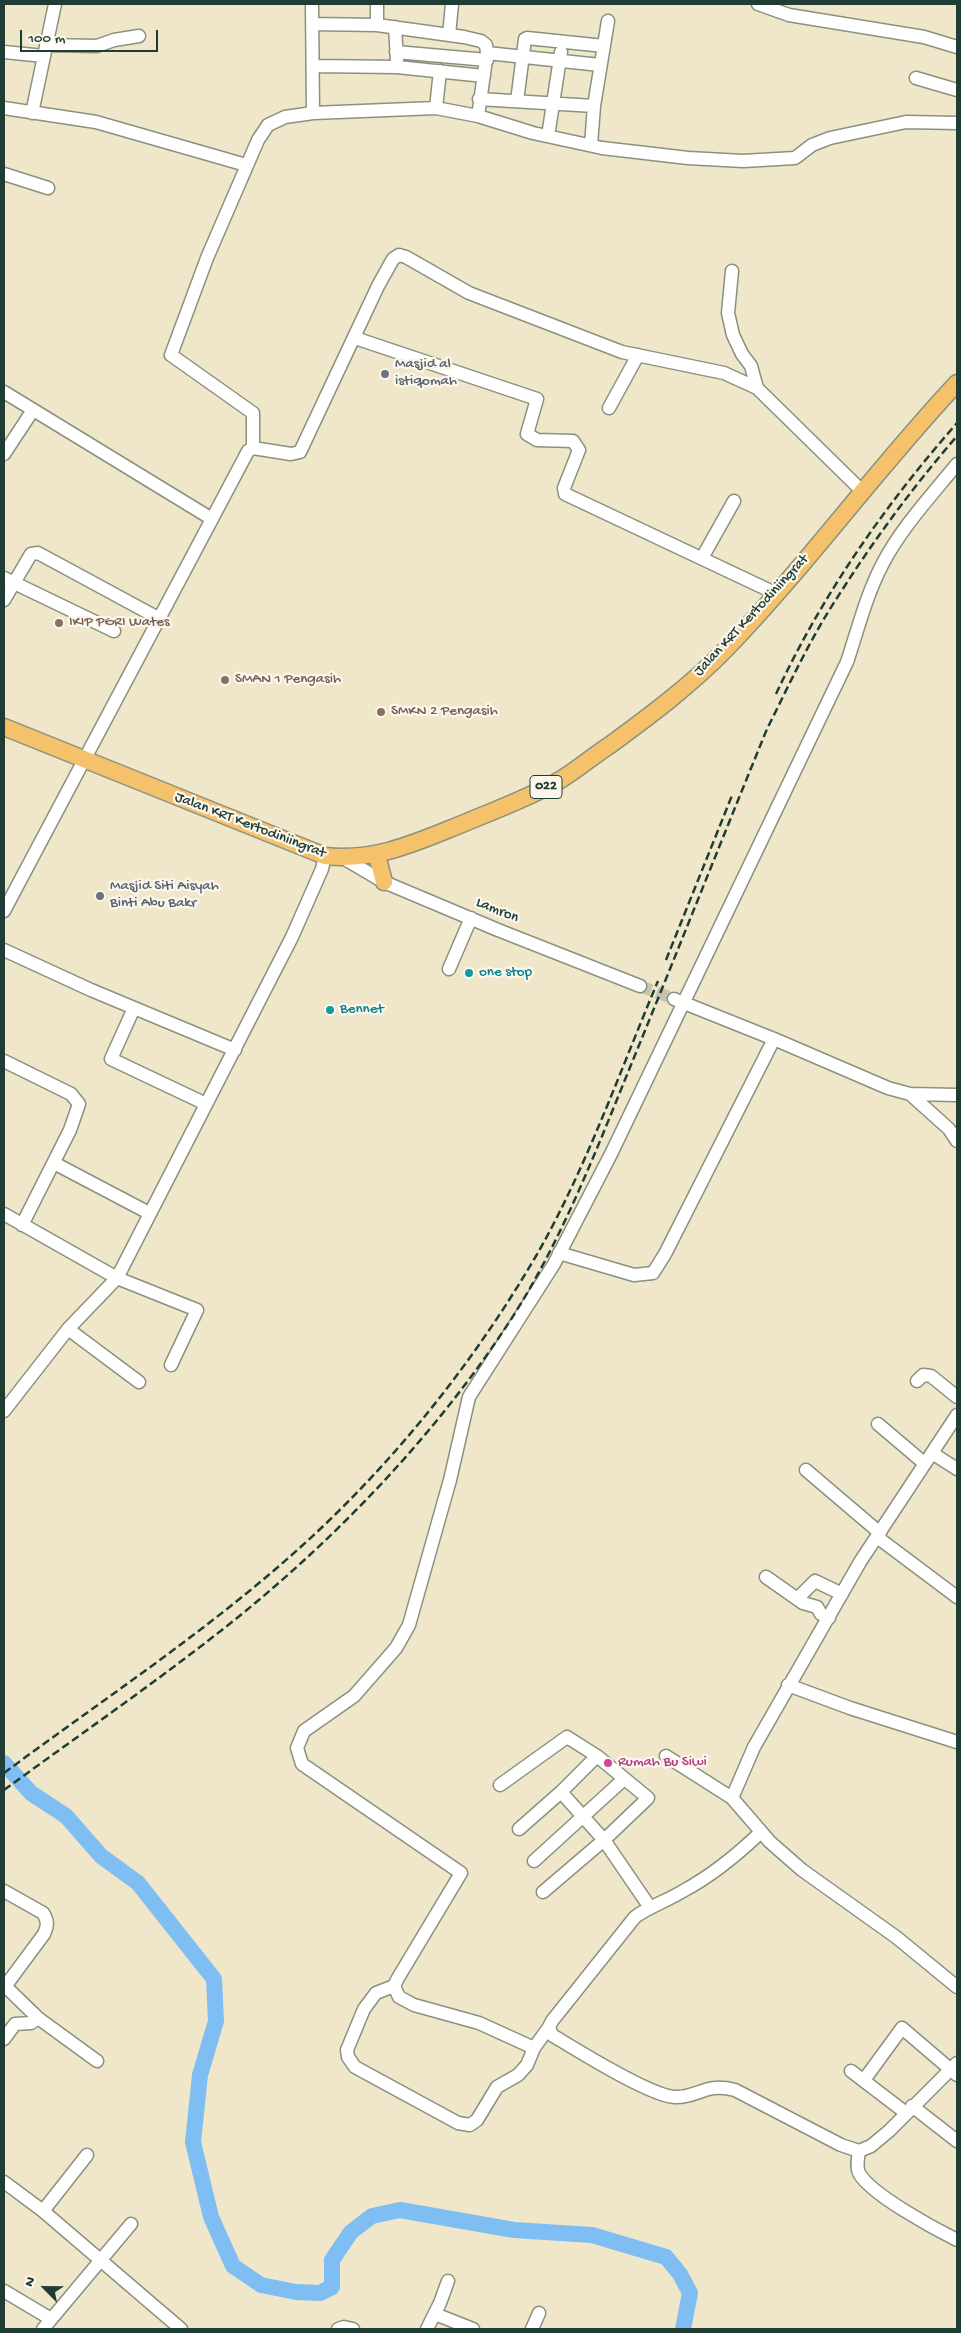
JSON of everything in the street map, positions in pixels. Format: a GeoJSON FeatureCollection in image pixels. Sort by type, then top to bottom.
{"type":"FeatureCollection","features":[{"type":"Feature","properties":{"kind":"main road","name":"Jalan KRT Kertodiniingrat"},"geometry":{"type":"LineString","coordinates":[[4,727],[325,856],[345,859],[377,855],[400,849],[522,800],[561,780],[669,702],[726,650],[777,594],[920,422],[957,383]]}},
{"type":"Feature","properties":{"kind":"main road"},"geometry":{"type":"LineString","coordinates":[[377,855],[384,882]]}},
{"type":"Feature","properties":{"kind":"street"},"geometry":{"type":"LineString","coordinates":[[32,113],[55,4]]}},
{"type":"Feature","properties":{"kind":"street"},"geometry":{"type":"LineString","coordinates":[[312,4],[314,113]]}},
{"type":"Feature","properties":{"kind":"street"},"geometry":{"type":"LineString","coordinates":[[377,4],[378,25]]}},
{"type":"Feature","properties":{"kind":"street"},"geometry":{"type":"LineString","coordinates":[[449,35],[452,4]]}},
{"type":"Feature","properties":{"kind":"street"},"geometry":{"type":"LineString","coordinates":[[758,4],[770,10],[806,19],[924,37],[957,47]]}},
{"type":"Feature","properties":{"kind":"street"},"geometry":{"type":"LineString","coordinates":[[590,145],[594,106],[608,21]]}},
{"type":"Feature","properties":{"kind":"street"},"geometry":{"type":"LineString","coordinates":[[313,24],[378,25],[449,35],[481,42],[486,45],[487,56],[478,116]]}},
{"type":"Feature","properties":{"kind":"street"},"geometry":{"type":"LineString","coordinates":[[395,27],[397,67]]}},
{"type":"Feature","properties":{"kind":"street"},"geometry":{"type":"LineString","coordinates":[[4,52],[45,51],[97,46],[114,40],[139,36]]}},
{"type":"Feature","properties":{"kind":"street"},"geometry":{"type":"LineString","coordinates":[[517,101],[524,42],[527,38],[604,46]]}},
{"type":"Feature","properties":{"kind":"street"},"geometry":{"type":"LineString","coordinates":[[548,136],[564,42]]}},
{"type":"Feature","properties":{"kind":"street"},"geometry":{"type":"LineString","coordinates":[[396,52],[522,56],[600,65]]}},
{"type":"Feature","properties":{"kind":"street"},"geometry":{"type":"LineString","coordinates":[[314,66],[397,67],[484,76]]}},
{"type":"Feature","properties":{"kind":"street"},"geometry":{"type":"LineString","coordinates":[[436,108],[440,71]]}},
{"type":"Feature","properties":{"kind":"street"},"geometry":{"type":"LineString","coordinates":[[916,78],[957,90]]}},
{"type":"Feature","properties":{"kind":"street"},"geometry":{"type":"LineString","coordinates":[[480,99],[594,106]]}},
{"type":"Feature","properties":{"kind":"street"},"geometry":{"type":"LineString","coordinates":[[4,108],[96,122],[246,165]]}},
{"type":"Feature","properties":{"kind":"street"},"geometry":{"type":"LineString","coordinates":[[253,448],[253,413],[171,355],[246,165],[268,125],[285,117],[314,113],[436,108],[478,116],[548,136],[622,151],[688,158],[743,161],[795,158],[820,142],[857,131],[913,121],[957,123]]}},
{"type":"Feature","properties":{"kind":"street"},"geometry":{"type":"LineString","coordinates":[[4,174],[48,188]]}},
{"type":"Feature","properties":{"kind":"street"},"geometry":{"type":"LineString","coordinates":[[4,911],[248,451],[253,448],[291,454],[300,452],[393,259],[402,255],[458,288],[622,352],[724,373],[757,388],[863,492]]}},
{"type":"Feature","properties":{"kind":"street"},"geometry":{"type":"LineString","coordinates":[[732,271],[728,313],[733,335],[742,354],[751,366],[757,388]]}},
{"type":"Feature","properties":{"kind":"street"},"geometry":{"type":"LineString","coordinates":[[355,338],[537,399],[527,434],[537,440],[573,441],[579,450],[564,488],[566,494],[777,594]]}},
{"type":"Feature","properties":{"kind":"street"},"geometry":{"type":"LineString","coordinates":[[609,408],[638,355]]}},
{"type":"Feature","properties":{"kind":"street"},"geometry":{"type":"LineString","coordinates":[[4,392],[212,519]]}},
{"type":"Feature","properties":{"kind":"street"},"geometry":{"type":"LineString","coordinates":[[4,454],[33,410]]}},
{"type":"Feature","properties":{"kind":"street"},"geometry":{"type":"LineString","coordinates":[[761,1832],[722,1868],[677,1895],[649,1906],[635,1917],[602,1955],[552,2021],[550,2027],[534,2048],[527,2066],[518,2075],[496,2087],[477,2120],[470,2124],[458,2124],[355,2067],[348,2057],[347,2050],[364,2009],[376,1993],[394,1986],[461,1873],[302,1764],[297,1748],[304,1731],[354,1696],[396,1648],[409,1625],[450,1480],[469,1397],[559,1253],[680,1001],[847,662],[861,613],[883,564],[898,538],[957,464]]}},
{"type":"Feature","properties":{"kind":"street"},"geometry":{"type":"LineString","coordinates":[[702,558],[734,501]]}},
{"type":"Feature","properties":{"kind":"street"},"geometry":{"type":"LineString","coordinates":[[4,600],[8,581],[31,554],[38,553],[160,619]]}},
{"type":"Feature","properties":{"kind":"street"},"geometry":{"type":"LineString","coordinates":[[8,581],[114,630]]}},
{"type":"Feature","properties":{"kind":"street"},"geometry":{"type":"LineString","coordinates":[[4,1411],[68,1328],[117,1278],[292,937],[322,870],[325,856]]}},
{"type":"Feature","properties":{"kind":"street","name":"Lamron"},"geometry":{"type":"LineString","coordinates":[[345,859],[384,882],[640,986]]}},
{"type":"Feature","properties":{"kind":"street"},"geometry":{"type":"LineString","coordinates":[[449,969],[471,918]]}},
{"type":"Feature","properties":{"kind":"street"},"geometry":{"type":"LineString","coordinates":[[4,950],[134,1008],[235,1050]]}},
{"type":"Feature","properties":{"kind":"street"},"geometry":{"type":"LineString","coordinates":[[680,1001],[888,1088],[910,1094],[957,1095]]}},
{"type":"Feature","properties":{"kind":"street"},"geometry":{"type":"LineString","coordinates":[[134,1008],[111,1059],[206,1104]]}},
{"type":"Feature","properties":{"kind":"street"},"geometry":{"type":"LineString","coordinates":[[559,1253],[634,1275],[653,1273],[665,1254],[774,1039]]}},
{"type":"Feature","properties":{"kind":"street"},"geometry":{"type":"LineString","coordinates":[[4,1061],[71,1094],[79,1104],[78,1111],[54,1163],[22,1225]]}},
{"type":"Feature","properties":{"kind":"street"},"geometry":{"type":"LineString","coordinates":[[910,1094],[949,1129],[957,1141]]}},
{"type":"Feature","properties":{"kind":"street"},"geometry":{"type":"LineString","coordinates":[[54,1163],[149,1213]]}},
{"type":"Feature","properties":{"kind":"street"},"geometry":{"type":"LineString","coordinates":[[4,1214],[117,1278],[196,1310],[171,1365]]}},
{"type":"Feature","properties":{"kind":"street"},"geometry":{"type":"LineString","coordinates":[[68,1328],[139,1382]]}},
{"type":"Feature","properties":{"kind":"street"},"geometry":{"type":"LineString","coordinates":[[917,1381],[923,1375],[931,1376],[957,1397]]}},
{"type":"Feature","properties":{"kind":"street"},"geometry":{"type":"LineString","coordinates":[[732,1798],[754,1747],[860,1562],[957,1415]]}},
{"type":"Feature","properties":{"kind":"street"},"geometry":{"type":"LineString","coordinates":[[878,1424],[928,1458],[957,1469]]}},
{"type":"Feature","properties":{"kind":"street"},"geometry":{"type":"LineString","coordinates":[[806,1470],[879,1535],[957,1596]]}},
{"type":"Feature","properties":{"kind":"street"},"geometry":{"type":"LineString","coordinates":[[766,1577],[797,1599],[815,1606],[821,1614],[828,1618]]}},
{"type":"Feature","properties":{"kind":"street"},"geometry":{"type":"LineString","coordinates":[[797,1599],[815,1581],[842,1594]]}},
{"type":"Feature","properties":{"kind":"street"},"geometry":{"type":"LineString","coordinates":[[788,1685],[850,1708],[957,1742]]}},
{"type":"Feature","properties":{"kind":"street"},"geometry":{"type":"LineString","coordinates":[[500,1785],[563,1738],[572,1738],[648,1798],[604,1840],[543,1892]]}},
{"type":"Feature","properties":{"kind":"street"},"geometry":{"type":"LineString","coordinates":[[519,1829],[561,1792],[596,1756]]}},
{"type":"Feature","properties":{"kind":"street"},"geometry":{"type":"LineString","coordinates":[[666,1756],[732,1798],[761,1832],[802,1870],[896,1937],[957,1987]]}},
{"type":"Feature","properties":{"kind":"street"},"geometry":{"type":"LineString","coordinates":[[534,1861],[624,1779]]}},
{"type":"Feature","properties":{"kind":"street"},"geometry":{"type":"LineString","coordinates":[[561,1792],[604,1840],[649,1906]]}},
{"type":"Feature","properties":{"kind":"street"},"geometry":{"type":"LineString","coordinates":[[4,1892],[43,1913],[47,1919],[48,1926],[4,1987],[38,2018],[97,2061]]}},
{"type":"Feature","properties":{"kind":"street"},"geometry":{"type":"LineString","coordinates":[[394,1986],[399,1997],[414,2005],[478,2023],[534,2048]]}},
{"type":"Feature","properties":{"kind":"street"},"geometry":{"type":"LineString","coordinates":[[4,2039],[15,2024],[32,2023],[38,2018]]}},
{"type":"Feature","properties":{"kind":"street"},"geometry":{"type":"LineString","coordinates":[[550,2027],[552,2035],[654,2092],[674,2097],[716,2087],[735,2090],[841,2144],[859,2151],[871,2146],[955,2069],[902,2028],[864,2080]]}},
{"type":"Feature","properties":{"kind":"street"},"geometry":{"type":"LineString","coordinates":[[851,2072],[957,2141]]}},
{"type":"Feature","properties":{"kind":"street"},"geometry":{"type":"LineString","coordinates":[[859,2151],[858,2171],[866,2183],[925,2224],[957,2240]]}},
{"type":"Feature","properties":{"kind":"street"},"geometry":{"type":"LineString","coordinates":[[43,2211],[88,2155]]}},
{"type":"Feature","properties":{"kind":"street"},"geometry":{"type":"LineString","coordinates":[[4,2182],[43,2211],[180,2329]]}},
{"type":"Feature","properties":{"kind":"street"},"geometry":{"type":"LineString","coordinates":[[4,2291],[47,2324],[131,2224]]}},
{"type":"Feature","properties":{"kind":"street"},"geometry":{"type":"LineString","coordinates":[[427,2329],[448,2281]]}},
{"type":"Feature","properties":{"kind":"street"},"geometry":{"type":"LineString","coordinates":[[532,2329],[539,2312]]}},
{"type":"Feature","properties":{"kind":"street"},"geometry":{"type":"LineString","coordinates":[[435,2314],[473,2329]]}},
{"type":"Feature","properties":{"kind":"street"},"geometry":{"type":"LineString","coordinates":[[338,2329],[344,2327],[353,2329]]}},
{"type":"Feature","properties":{"kind":"waterway"},"geometry":{"type":"LineString","coordinates":[[4,1763],[31,1793],[66,1816],[101,1856],[138,1883],[214,1979],[216,2021],[200,2075],[193,2142],[211,2217],[233,2266],[261,2285],[296,2292],[320,2293],[332,2287],[332,2260],[351,2232],[372,2216],[400,2210],[514,2230],[592,2235],[666,2257],[680,2274],[690,2293],[683,2329]]}},
{"type":"Feature","properties":{"kind":"tunnel"},"geometry":{"type":"LineString","coordinates":[[640,986],[674,999]]}},
{"type":"Feature","properties":{"kind":"railway"},"geometry":{"type":"LineString","coordinates":[[776,694],[794,657],[834,586],[880,519],[930,454],[957,423]]}},
{"type":"Feature","properties":{"kind":"railway"},"geometry":{"type":"LineString","coordinates":[[4,1790],[151,1684],[274,1587],[346,1520],[380,1485],[413,1449],[474,1373],[522,1301],[575,1200],[767,729],[800,662],[827,614],[879,535],[957,436]]}},
{"type":"Feature","properties":{"kind":"railway"},"geometry":{"type":"LineString","coordinates":[[666,960],[733,793]]}},
{"type":"Feature","properties":{"kind":"railway"},"geometry":{"type":"LineString","coordinates":[[4,1773],[164,1657],[242,1597],[317,1532],[349,1501],[409,1436],[489,1330],[536,1256],[586,1155],[658,981]]}},
{"type":"Feature","properties":{"kind":"place","name":"Masjid al istiqomah"},"geometry":{"type":"Point","coordinates":[385,374]}},
{"type":"Feature","properties":{"kind":"place","name":"IKIP PGRI Wates"},"geometry":{"type":"Point","coordinates":[59,623]}},
{"type":"Feature","properties":{"kind":"place","name":"SMAN 1 Pengasih"},"geometry":{"type":"Point","coordinates":[225,680]}},
{"type":"Feature","properties":{"kind":"place","name":"SMKN 2 Pengasih"},"geometry":{"type":"Point","coordinates":[381,712]}},
{"type":"Feature","properties":{"kind":"place","name":"Masjid Siti Aisyah Binti Abu Bakr"},"geometry":{"type":"Point","coordinates":[100,896]}},
{"type":"Feature","properties":{"kind":"place","name":"one stop"},"geometry":{"type":"Point","coordinates":[469,973]}},
{"type":"Feature","properties":{"kind":"place","name":"Bennet"},"geometry":{"type":"Point","coordinates":[330,1010]}},
{"type":"Feature","properties":{"kind":"place","name":"Rumah Bu Siwi"},"geometry":{"type":"Point","coordinates":[608,1763]}}]}
